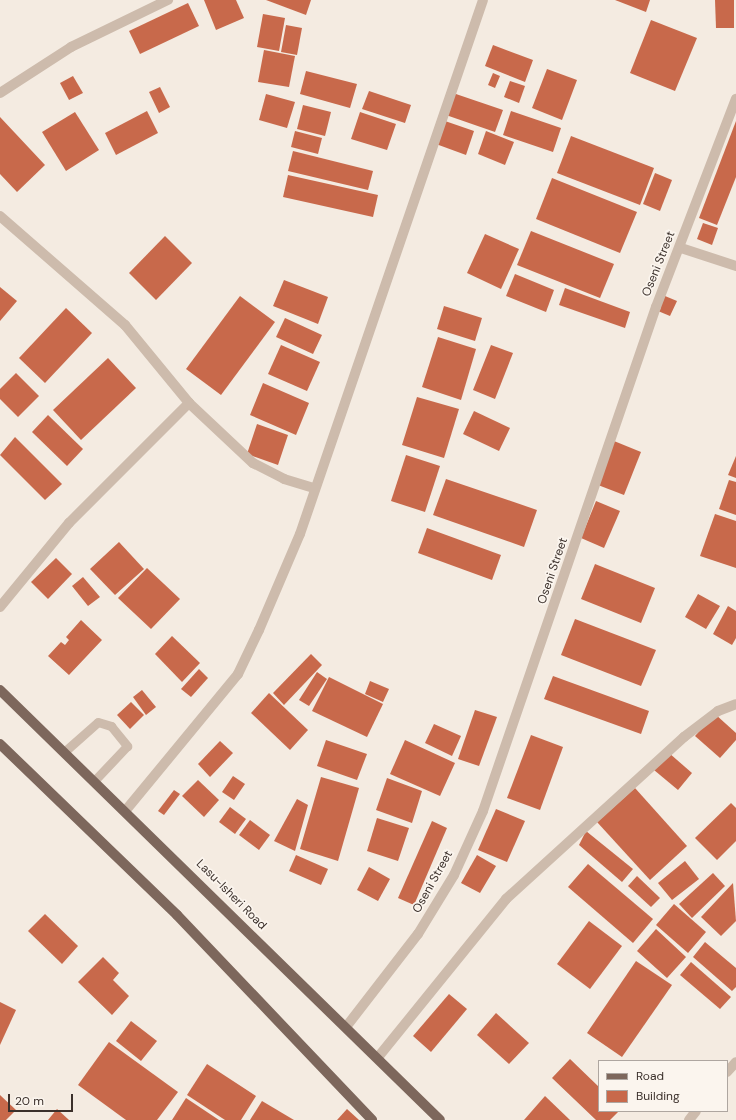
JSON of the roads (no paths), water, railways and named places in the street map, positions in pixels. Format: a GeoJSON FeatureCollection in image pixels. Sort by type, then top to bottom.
{"type":"FeatureCollection","features":[{"type":"Feature","properties":{"kind":"main road","name":"Lasu-Isheri Road"},"geometry":{"type":"LineString","coordinates":[[0,690],[126,810],[346,1027],[378,1056],[440,1120]]}},
{"type":"Feature","properties":{"kind":"main road"},"geometry":{"type":"LineString","coordinates":[[0,744],[177,915],[372,1120]]}},
{"type":"Feature","properties":{"kind":"street"},"geometry":{"type":"LineString","coordinates":[[0,93],[71,46],[168,0]]}},
{"type":"Feature","properties":{"kind":"street"},"geometry":{"type":"LineString","coordinates":[[126,810],[238,674],[300,534],[314,488],[483,0]]}},
{"type":"Feature","properties":{"kind":"street","name":"Oseni Street"},"geometry":{"type":"LineString","coordinates":[[346,1027],[418,934],[454,875],[483,811],[656,307],[681,248],[736,99]]}},
{"type":"Feature","properties":{"kind":"street"},"geometry":{"type":"LineString","coordinates":[[0,216],[124,325],[190,403],[253,463],[284,479],[314,488]]}},
{"type":"Feature","properties":{"kind":"street"},"geometry":{"type":"LineString","coordinates":[[681,248],[736,266]]}},
{"type":"Feature","properties":{"kind":"street"},"geometry":{"type":"LineString","coordinates":[[0,607],[69,523],[190,403]]}},
{"type":"Feature","properties":{"kind":"street"},"geometry":{"type":"LineString","coordinates":[[378,1056],[506,899],[684,737],[718,711],[736,704]]}},
{"type":"Feature","properties":{"kind":"street"},"geometry":{"type":"LineString","coordinates":[[728,1071],[736,1062]]}},
{"type":"Feature","properties":{"kind":"lane"},"geometry":{"type":"LineString","coordinates":[[64,752],[98,722],[111,726],[127,746],[95,780]]}}]}
